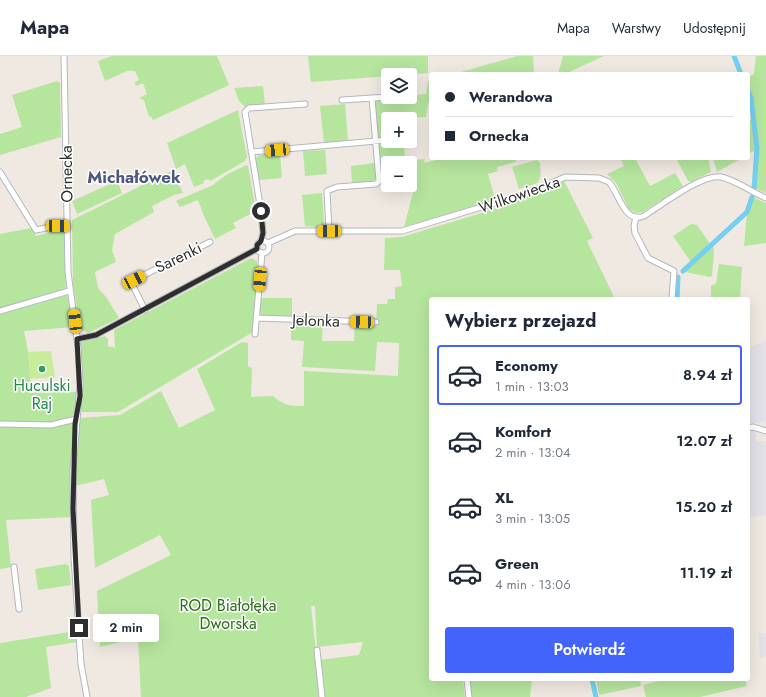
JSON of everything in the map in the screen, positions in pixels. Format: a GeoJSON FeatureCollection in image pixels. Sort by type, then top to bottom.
{"type":"FeatureCollection","features":[{"type":"Feature","properties":{"kind":"street","name":"Ornecka"},"geometry":{"type":"LineString","coordinates":[[64,56],[69,291],[77,339],[80,396],[76,419],[73,470],[74,550],[81,664],[87,697]]}},
{"type":"Feature","properties":{"kind":"street"},"geometry":{"type":"LineString","coordinates":[[342,100],[381,97]]}},
{"type":"Feature","properties":{"kind":"street"},"geometry":{"type":"LineString","coordinates":[[329,231],[326,191],[337,187],[376,184],[379,181],[372,98]]}},
{"type":"Feature","properties":{"kind":"street"},"geometry":{"type":"LineString","coordinates":[[255,334],[259,251],[258,243],[261,241],[263,233],[261,211],[245,112],[249,108],[305,104]]}},
{"type":"Feature","properties":{"kind":"street"},"geometry":{"type":"LineString","coordinates":[[251,152],[381,141]]}},
{"type":"Feature","properties":{"kind":"street"},"geometry":{"type":"LineString","coordinates":[[0,172],[36,230],[55,226],[67,226]]}},
{"type":"Feature","properties":{"kind":"street"},"geometry":{"type":"LineString","coordinates":[[672,297],[674,271],[648,258],[635,233],[634,226],[636,217],[642,217],[689,188],[715,176],[724,178],[766,198]]}},
{"type":"Feature","properties":{"kind":"street","name":"Wilkowiecka"},"geometry":{"type":"LineString","coordinates":[[268,243],[290,232],[402,231],[534,191],[559,179],[575,177],[599,178],[609,182],[626,212],[636,217]]}},
{"type":"Feature","properties":{"kind":"street"},"geometry":{"type":"LineString","coordinates":[[77,339],[96,335],[259,251],[268,250],[268,243],[261,241]]}},
{"type":"Feature","properties":{"kind":"street","name":"Sarenki"},"geometry":{"type":"LineString","coordinates":[[145,310],[132,281],[210,242]]}},
{"type":"Feature","properties":{"kind":"street"},"geometry":{"type":"LineString","coordinates":[[0,311],[69,291]]}},
{"type":"Feature","properties":{"kind":"street","name":"Jelonka"},"geometry":{"type":"LineString","coordinates":[[256,318],[376,322]]}},
{"type":"Feature","properties":{"kind":"street"},"geometry":{"type":"LineString","coordinates":[[0,424],[51,425],[76,419]]}},
{"type":"Feature","properties":{"kind":"street"},"geometry":{"type":"LineString","coordinates":[[750,428],[753,427],[766,431]]}},
{"type":"Feature","properties":{"kind":"street"},"geometry":{"type":"LineString","coordinates":[[14,566],[19,609]]}},
{"type":"Feature","properties":{"kind":"street"},"geometry":{"type":"LineString","coordinates":[[317,650],[322,697]]}},
{"type":"Feature","properties":{"kind":"street"},"geometry":{"type":"LineString","coordinates":[[466,681],[470,697]]}},
{"type":"Feature","properties":{"kind":"shaded area"},"geometry":{"type":"Polygon","coordinates":[[[766,341],[766,426],[764,421],[750,424],[750,347],[766,341]]]}},
{"type":"Feature","properties":{"kind":"shaded area"},"geometry":{"type":"Polygon","coordinates":[[[755,430],[756,441],[766,441],[766,515],[750,518],[750,431],[755,430]]]}},
{"type":"Feature","properties":{"kind":"shaded area"},"geometry":{"type":"Polygon","coordinates":[[[758,633],[766,633],[766,656],[760,658],[758,633]]]}},
{"type":"Feature","properties":{"kind":"green space"},"geometry":{"type":"Polygon","coordinates":[[[112,56],[217,56],[229,85],[153,120],[151,116],[149,117],[144,100],[139,98],[147,94],[143,83],[136,86],[135,82],[139,80],[135,71],[127,71],[105,81],[98,61],[112,56]]]}},
{"type":"Feature","properties":{"kind":"green space"},"geometry":{"type":"Polygon","coordinates":[[[308,56],[428,56],[428,73],[417,74],[417,68],[381,68],[381,77],[311,82],[308,56]]]}},
{"type":"Feature","properties":{"kind":"green space"},"geometry":{"type":"Polygon","coordinates":[[[517,56],[533,56],[534,72],[461,72],[517,56]]]}},
{"type":"Feature","properties":{"kind":"green space"},"geometry":{"type":"Polygon","coordinates":[[[563,56],[604,56],[569,72],[559,72],[563,56]]]}},
{"type":"Feature","properties":{"kind":"green space"},"geometry":{"type":"Polygon","coordinates":[[[756,56],[766,56],[766,193],[753,187],[756,150],[750,153],[750,120],[752,119],[750,106],[750,76],[754,74],[756,56]]]}},
{"type":"Feature","properties":{"kind":"green space"},"geometry":{"type":"Polygon","coordinates":[[[57,81],[60,83],[61,137],[0,155],[0,134],[22,127],[12,95],[57,81]]]}},
{"type":"Feature","properties":{"kind":"green space"},"geometry":{"type":"Polygon","coordinates":[[[429,81],[429,103],[426,117],[417,117],[417,112],[381,112],[381,138],[377,137],[374,105],[375,101],[381,99],[381,104],[417,104],[417,95],[426,94],[429,81]]]}},
{"type":"Feature","properties":{"kind":"green space"},"geometry":{"type":"Polygon","coordinates":[[[263,86],[265,106],[246,108],[239,101],[234,88],[263,86]]]}},
{"type":"Feature","properties":{"kind":"green space"},"geometry":{"type":"Polygon","coordinates":[[[345,104],[348,141],[324,143],[320,106],[345,104]]]}},
{"type":"Feature","properties":{"kind":"green space"},"geometry":{"type":"Polygon","coordinates":[[[238,110],[247,157],[245,161],[210,181],[208,179],[203,181],[204,183],[194,187],[185,164],[176,169],[167,143],[238,110]]]}},
{"type":"Feature","properties":{"kind":"green space"},"geometry":{"type":"Polygon","coordinates":[[[381,143],[381,148],[404,148],[405,156],[381,156],[380,163],[378,146],[381,143]]]}},
{"type":"Feature","properties":{"kind":"green space"},"geometry":{"type":"Polygon","coordinates":[[[325,150],[327,174],[305,176],[303,151],[325,150]]]}},
{"type":"Feature","properties":{"kind":"green space"},"geometry":{"type":"Polygon","coordinates":[[[280,154],[282,178],[259,180],[255,159],[259,155],[280,154]]]}},
{"type":"Feature","properties":{"kind":"green space"},"geometry":{"type":"Polygon","coordinates":[[[425,159],[424,163],[436,160],[516,160],[516,162],[497,167],[498,171],[488,174],[495,199],[404,227],[413,192],[417,192],[417,160],[425,159]]]}},
{"type":"Feature","properties":{"kind":"green space"},"geometry":{"type":"Polygon","coordinates":[[[537,160],[540,163],[540,179],[535,184],[519,189],[512,167],[537,160]]]}},
{"type":"Feature","properties":{"kind":"green space"},"geometry":{"type":"Polygon","coordinates":[[[621,160],[636,160],[650,186],[675,173],[683,186],[643,212],[636,213],[629,209],[616,183],[607,174],[624,166],[621,160]]]}},
{"type":"Feature","properties":{"kind":"green space"},"geometry":{"type":"Polygon","coordinates":[[[677,160],[708,160],[711,172],[691,182],[688,181],[677,160]]]}},
{"type":"Feature","properties":{"kind":"green space"},"geometry":{"type":"Polygon","coordinates":[[[714,160],[738,160],[717,172],[714,160]]]}},
{"type":"Feature","properties":{"kind":"green space"},"geometry":{"type":"Polygon","coordinates":[[[375,163],[376,178],[373,181],[352,183],[351,166],[375,163]]]}},
{"type":"Feature","properties":{"kind":"green space"},"geometry":{"type":"Polygon","coordinates":[[[246,165],[248,166],[256,211],[233,223],[236,228],[215,239],[198,200],[180,207],[176,201],[213,185],[226,175],[246,165]]]}},
{"type":"Feature","properties":{"kind":"green space"},"geometry":{"type":"Polygon","coordinates":[[[171,171],[183,193],[174,195],[152,206],[154,212],[115,234],[112,250],[116,262],[95,272],[98,288],[106,297],[119,318],[88,333],[80,329],[73,283],[72,220],[171,171]]]}},
{"type":"Feature","properties":{"kind":"green space"},"geometry":{"type":"Polygon","coordinates":[[[117,181],[122,193],[77,214],[72,201],[117,181]]]}},
{"type":"Feature","properties":{"kind":"green space","name":"ROD Białołęka Dworska"},"geometry":{"type":"Polygon","coordinates":[[[564,181],[593,238],[587,241],[614,297],[429,297],[429,681],[463,681],[465,697],[323,697],[319,660],[359,655],[363,642],[317,647],[315,606],[311,606],[321,697],[141,697],[138,638],[100,647],[97,591],[171,555],[160,535],[95,568],[91,500],[109,495],[104,479],[75,486],[77,425],[79,418],[120,415],[161,391],[179,428],[215,410],[197,369],[242,342],[248,343],[248,366],[252,368],[251,397],[273,396],[287,405],[304,406],[304,371],[398,376],[399,343],[377,342],[375,371],[302,367],[304,341],[291,340],[291,322],[323,323],[322,341],[354,341],[355,326],[376,326],[377,304],[387,304],[388,299],[395,299],[395,287],[402,286],[400,270],[384,270],[385,238],[402,237],[484,212],[545,190],[564,181]]]}},
{"type":"Feature","properties":{"kind":"green space"},"geometry":{"type":"Polygon","coordinates":[[[322,193],[324,223],[321,227],[321,223],[318,223],[318,227],[305,226],[302,195],[322,193]]]}},
{"type":"Feature","properties":{"kind":"green space"},"geometry":{"type":"Polygon","coordinates":[[[750,196],[766,203],[766,243],[744,246],[747,212],[713,245],[714,252],[712,276],[710,277],[681,271],[691,262],[673,236],[691,224],[697,225],[710,244],[746,211],[750,196]]]}},
{"type":"Feature","properties":{"kind":"green space"},"geometry":{"type":"Polygon","coordinates":[[[32,228],[36,236],[61,229],[64,233],[66,289],[73,327],[24,331],[30,362],[31,393],[78,392],[77,409],[71,418],[52,423],[0,423],[0,234],[32,228]]]}},
{"type":"Feature","properties":{"kind":"green space"},"geometry":{"type":"Polygon","coordinates":[[[251,258],[257,261],[253,332],[118,412],[80,412],[82,391],[79,348],[81,342],[105,336],[108,339],[108,346],[115,348],[114,330],[251,258]]]}},
{"type":"Feature","properties":{"kind":"green space"},"geometry":{"type":"Polygon","coordinates":[[[719,264],[742,267],[740,297],[711,297],[711,285],[716,284],[719,264]]]}},
{"type":"Feature","properties":{"kind":"green space"},"geometry":{"type":"Polygon","coordinates":[[[260,298],[292,298],[292,317],[262,316],[259,310],[260,298]]]}},
{"type":"Feature","properties":{"kind":"green space","name":"Huculski Raj"},"geometry":{"type":"Polygon","coordinates":[[[51,351],[55,377],[30,379],[28,352],[51,351]]]}},
{"type":"Feature","properties":{"kind":"green space"},"geometry":{"type":"Polygon","coordinates":[[[71,422],[74,427],[71,517],[6,520],[11,567],[0,569],[0,426],[71,422]]]}},
{"type":"Feature","properties":{"kind":"green space"},"geometry":{"type":"Polygon","coordinates":[[[66,564],[69,566],[71,585],[38,590],[35,569],[66,564]]]}},
{"type":"Feature","properties":{"kind":"green space"},"geometry":{"type":"Polygon","coordinates":[[[76,631],[77,642],[46,647],[51,688],[26,697],[0,697],[0,643],[76,631]]]}},
{"type":"Feature","properties":{"kind":"green space"},"geometry":{"type":"Polygon","coordinates":[[[469,681],[532,681],[530,697],[472,697],[469,681]]]}},
{"type":"Feature","properties":{"kind":"green space"},"geometry":{"type":"Polygon","coordinates":[[[596,681],[640,681],[641,686],[599,695],[596,681]]]}},
{"type":"Feature","properties":{"kind":"green space"},"geometry":{"type":"Polygon","coordinates":[[[659,681],[746,681],[747,686],[700,697],[646,697],[643,685],[659,681]]]}},
{"type":"Feature","properties":{"kind":"waterway"},"geometry":{"type":"LineString","coordinates":[[734,56],[740,72]]}},
{"type":"Feature","properties":{"kind":"waterway"},"geometry":{"type":"LineString","coordinates":[[750,96],[757,148],[754,188]]}},
{"type":"Feature","properties":{"kind":"waterway"},"geometry":{"type":"LineString","coordinates":[[683,271],[747,212],[752,197]]}},
{"type":"Feature","properties":{"kind":"waterway"},"geometry":{"type":"LineString","coordinates":[[677,297],[678,277]]}},
{"type":"Feature","properties":{"kind":"waterway"},"geometry":{"type":"LineString","coordinates":[[592,681],[596,697]]}},
{"type":"Feature","properties":{"kind":"place","name":"Huculski Raj"},"geometry":{"type":"Point","coordinates":[42,369]}},
{"type":"Feature","properties":{"kind":"district","name":"Michałówek"},"geometry":{"type":"Point","coordinates":[134,177]}},
{"type":"Feature","properties":{"kind":"route"},"geometry":{"type":"LineString","coordinates":[[79,628],[74,558],[73,509],[75,424],[80,396],[77,339],[96,335],[257,249],[256,247],[261,241],[263,233],[261,211]]}}]}
